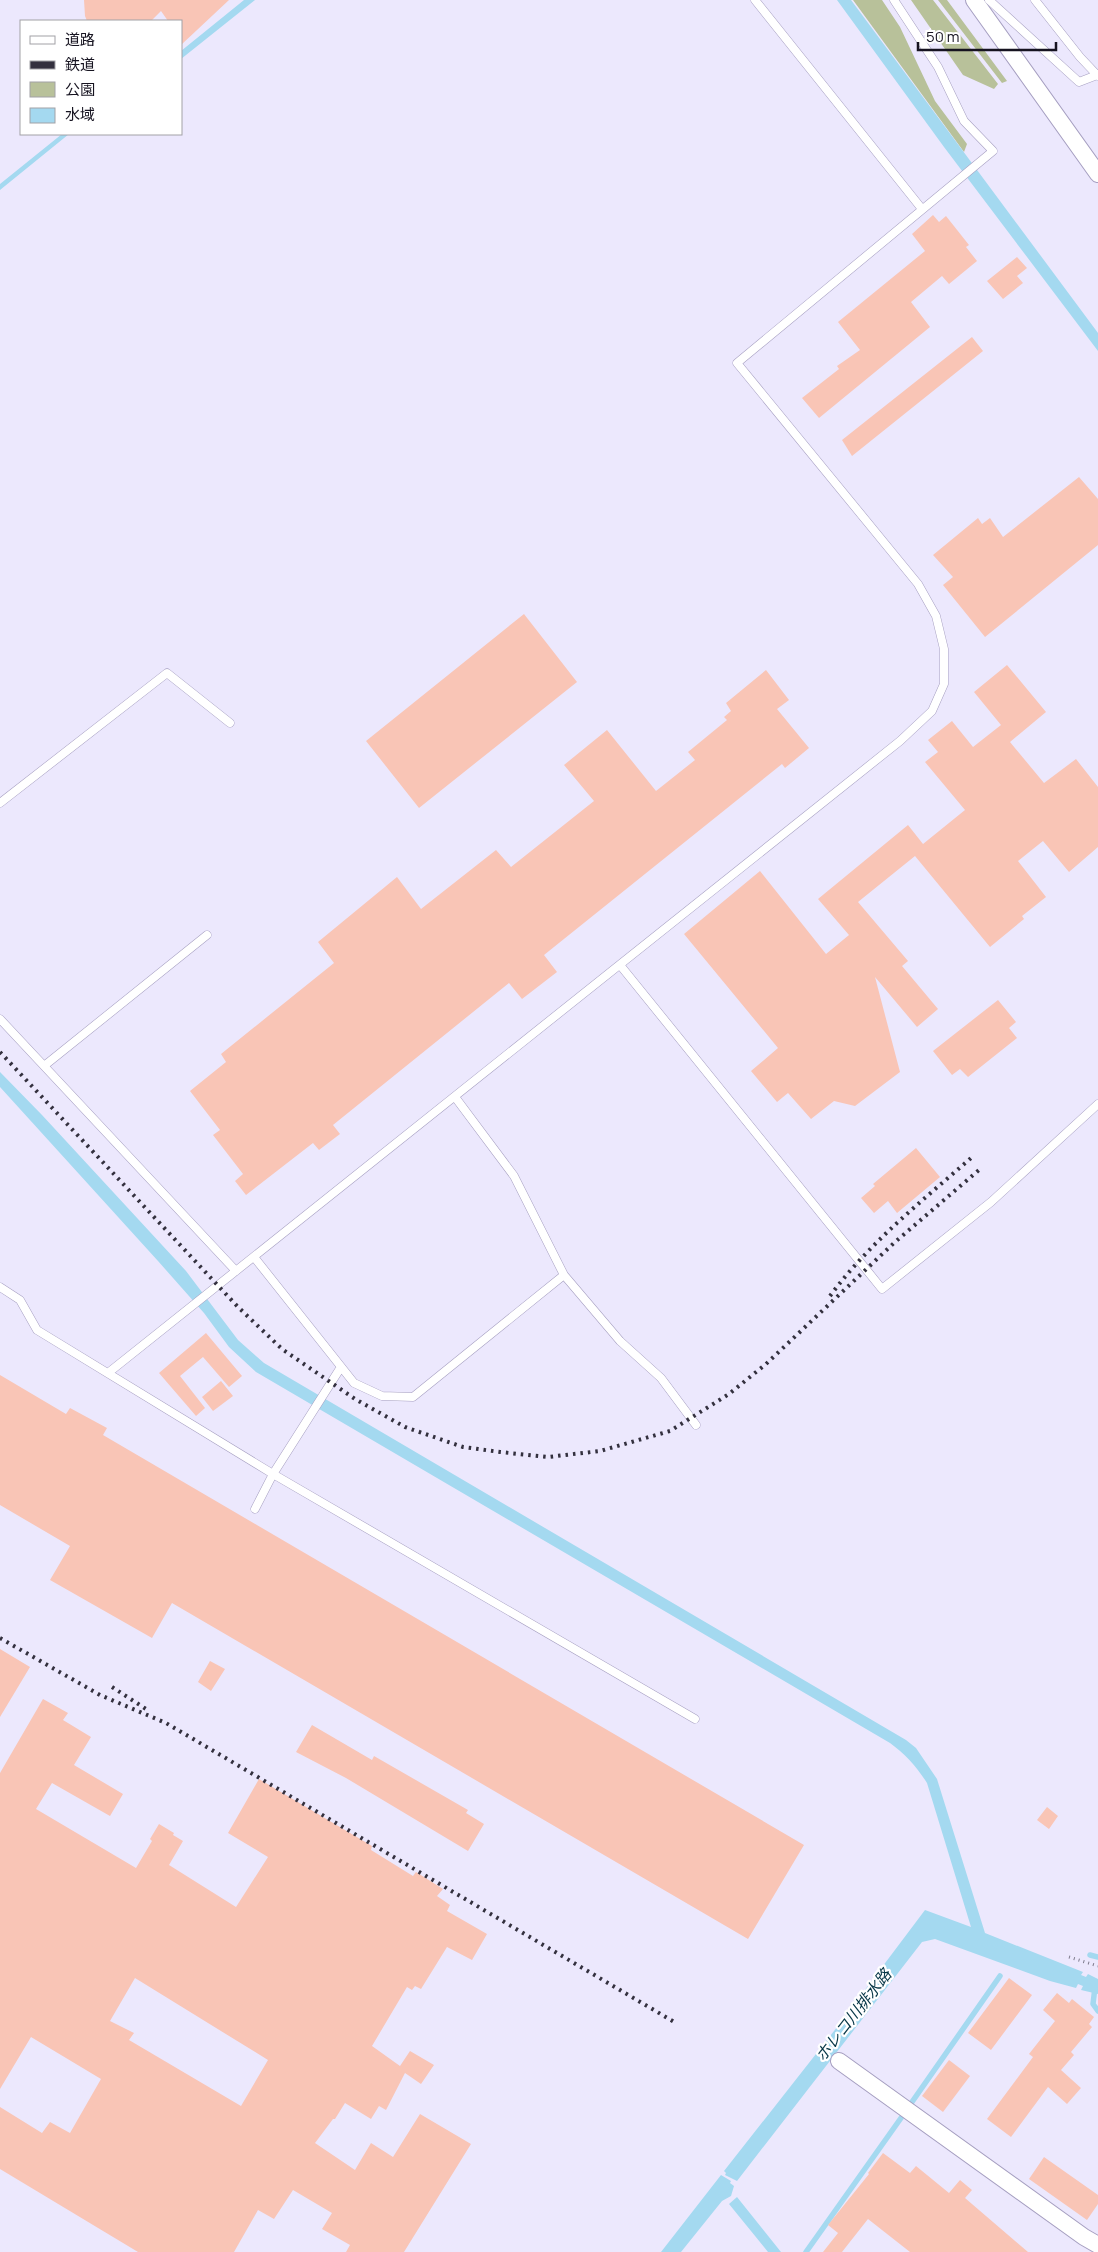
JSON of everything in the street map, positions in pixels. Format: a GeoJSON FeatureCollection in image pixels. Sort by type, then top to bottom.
{"type":"FeatureCollection","features":[{"type":"Feature","properties":{"kind":"street"},"geometry":{"type":"LineString","coordinates":[[974,0],[1098,174]]}},
{"type":"Feature","properties":{"kind":"street"},"geometry":{"type":"LineString","coordinates":[[839,2061],[1084,2237],[1098,2245]]}},
{"type":"Feature","properties":{"kind":"lane"},"geometry":{"type":"LineString","coordinates":[[755,0],[922,209]]}},
{"type":"Feature","properties":{"kind":"lane"},"geometry":{"type":"LineString","coordinates":[[108,1373],[900,741],[932,711],[944,684],[944,649],[936,616],[918,584],[737,363],[993,151],[964,121],[938,67],[894,0]]}},
{"type":"Feature","properties":{"kind":"lane"},"geometry":{"type":"LineString","coordinates":[[989,0],[1079,82],[1098,76],[1035,0]]}},
{"type":"Feature","properties":{"kind":"lane"},"geometry":{"type":"LineString","coordinates":[[0,803],[167,673],[230,723]]}},
{"type":"Feature","properties":{"kind":"lane"},"geometry":{"type":"LineString","coordinates":[[44,1066],[207,935]]}},
{"type":"Feature","properties":{"kind":"lane"},"geometry":{"type":"LineString","coordinates":[[620,965],[882,1289],[990,1202],[1098,1104]]}},
{"type":"Feature","properties":{"kind":"lane"},"geometry":{"type":"LineString","coordinates":[[0,1019],[236,1271]]}},
{"type":"Feature","properties":{"kind":"lane"},"geometry":{"type":"LineString","coordinates":[[455,1096],[514,1176],[564,1275],[620,1341],[661,1378],[696,1425]]}},
{"type":"Feature","properties":{"kind":"lane"},"geometry":{"type":"LineString","coordinates":[[254,1257],[354,1383],[382,1396],[413,1398],[564,1275]]}},
{"type":"Feature","properties":{"kind":"lane"},"geometry":{"type":"LineString","coordinates":[[0,1287],[20,1300],[37,1330],[273,1474],[695,1719]]}},
{"type":"Feature","properties":{"kind":"lane"},"geometry":{"type":"LineString","coordinates":[[255,1509],[273,1474],[341,1366]]}},
{"type":"Feature","properties":{"kind":"path"},"geometry":{"type":"LineString","coordinates":[[1069,1957],[1098,1966]]}},
{"type":"Feature","properties":{"kind":"green space"},"geometry":{"type":"Polygon","coordinates":[[[853,0],[882,0],[900,27],[935,101],[967,144],[964,152],[853,0]]]}},
{"type":"Feature","properties":{"kind":"green space"},"geometry":{"type":"Polygon","coordinates":[[[911,0],[933,0],[998,84],[994,89],[963,75],[911,0]]]}},
{"type":"Feature","properties":{"kind":"green space"},"geometry":{"type":"Polygon","coordinates":[[[938,0],[947,0],[1007,81],[1002,83],[938,0]]]}},
{"type":"Feature","properties":{"kind":"water"},"geometry":{"type":"Polygon","coordinates":[[[244,0],[255,0],[182,58],[182,50],[244,0]]]}},
{"type":"Feature","properties":{"kind":"water"},"geometry":{"type":"Polygon","coordinates":[[[837,0],[851,0],[1098,333],[1098,351],[944,147],[837,0]]]}},
{"type":"Feature","properties":{"kind":"water"},"geometry":{"type":"Polygon","coordinates":[[[61,135],[68,135],[0,190],[0,184],[61,135]]]}},
{"type":"Feature","properties":{"kind":"water","name":"ホレコ川排水路"},"geometry":{"type":"Polygon","coordinates":[[[0,1072],[186,1271],[238,1340],[264,1363],[906,1740],[916,1748],[937,1779],[985,1933],[1083,1972],[1081,1975],[1086,1977],[1088,1974],[1098,1979],[1098,1994],[1081,1990],[1083,1986],[1078,1984],[1076,1988],[1050,1981],[935,1939],[922,1942],[737,2181],[725,2175],[724,2171],[834,2031],[925,1910],[971,1927],[927,1783],[906,1756],[890,1743],[256,1372],[229,1347],[204,1313],[0,1087],[0,1072]]]}},
{"type":"Feature","properties":{"kind":"water"},"geometry":{"type":"Polygon","coordinates":[[[721,2175],[731,2181],[730,2183],[734,2186],[731,2196],[722,2201],[681,2252],[661,2252],[721,2175]]]}},
{"type":"Feature","properties":{"kind":"water"},"geometry":{"type":"Polygon","coordinates":[[[737,2197],[781,2252],[768,2252],[729,2204],[737,2197]]]}},
{"type":"Feature","properties":{"kind":"building"},"geometry":{"type":"Polygon","coordinates":[[[84,0],[229,0],[182,44],[182,20],[167,20],[161,11],[152,20],[87,20],[84,0]]]}},
{"type":"Feature","properties":{"kind":"building"},"geometry":{"type":"Polygon","coordinates":[[[933,215],[939,222],[946,216],[969,245],[966,247],[977,261],[949,284],[942,276],[911,302],[930,327],[819,418],[802,398],[839,369],[837,366],[860,350],[838,322],[925,251],[912,234],[933,215]]]}},
{"type":"Feature","properties":{"kind":"building"},"geometry":{"type":"Polygon","coordinates":[[[1017,257],[1027,268],[1017,276],[1023,283],[1003,299],[987,281],[1017,257]]]}},
{"type":"Feature","properties":{"kind":"building"},"geometry":{"type":"Polygon","coordinates":[[[972,337],[983,351],[852,456],[842,440],[972,337]]]}},
{"type":"Feature","properties":{"kind":"building"},"geometry":{"type":"Polygon","coordinates":[[[1079,477],[1098,499],[1098,545],[985,637],[943,585],[953,577],[933,555],[978,518],[982,524],[990,518],[1003,537],[1079,477]]]}},
{"type":"Feature","properties":{"kind":"building"},"geometry":{"type":"Polygon","coordinates":[[[524,614],[577,682],[419,808],[366,741],[524,614]]]}},
{"type":"Feature","properties":{"kind":"building"},"geometry":{"type":"Polygon","coordinates":[[[1007,665],[1046,712],[1010,742],[1044,783],[1076,759],[1098,787],[1098,847],[1069,872],[1043,841],[1018,861],[1046,897],[1022,916],[1024,919],[990,947],[915,856],[858,902],[908,961],[902,966],[938,1009],[917,1027],[875,977],[900,1072],[855,1106],[834,1101],[811,1119],[788,1093],[777,1102],[751,1071],[778,1048],[684,934],[760,871],[826,954],[849,935],[818,899],[908,825],[923,844],[965,810],[925,762],[938,752],[928,740],[952,721],[973,747],[1001,725],[974,692],[1007,665]]]}},
{"type":"Feature","properties":{"kind":"building"},"geometry":{"type":"Polygon","coordinates":[[[766,670],[789,700],[777,709],[809,748],[785,768],[782,764],[544,955],[557,972],[522,999],[509,983],[333,1125],[340,1134],[319,1150],[313,1143],[246,1195],[235,1181],[243,1174],[213,1135],[220,1130],[190,1091],[226,1062],[221,1054],[334,963],[318,942],[397,877],[421,909],[496,850],[511,867],[594,801],[564,765],[607,730],[656,791],[695,760],[688,752],[727,720],[724,717],[731,711],[726,703],[766,670]]]}},
{"type":"Feature","properties":{"kind":"building"},"geometry":{"type":"Polygon","coordinates":[[[998,1000],[1016,1022],[1009,1028],[1017,1038],[968,1077],[960,1069],[952,1075],[933,1051],[998,1000]]]}},
{"type":"Feature","properties":{"kind":"building"},"geometry":{"type":"Polygon","coordinates":[[[916,1148],[940,1177],[897,1213],[888,1201],[874,1213],[861,1198],[875,1186],[873,1184],[916,1148]]]}},
{"type":"Feature","properties":{"kind":"building"},"geometry":{"type":"Polygon","coordinates":[[[206,1333],[242,1376],[229,1387],[203,1357],[180,1376],[205,1408],[196,1416],[159,1373],[206,1333]]]}},
{"type":"Feature","properties":{"kind":"building"},"geometry":{"type":"Polygon","coordinates":[[[0,1375],[66,1414],[70,1408],[107,1428],[103,1435],[804,1845],[748,1939],[172,1603],[152,1638],[50,1580],[70,1546],[0,1505],[0,1375]]]}},
{"type":"Feature","properties":{"kind":"building"},"geometry":{"type":"Polygon","coordinates":[[[221,1381],[233,1396],[213,1411],[202,1397],[221,1381]]]}},
{"type":"Feature","properties":{"kind":"building"},"geometry":{"type":"Polygon","coordinates":[[[0,1649],[30,1667],[0,1717],[0,1649]]]}},
{"type":"Feature","properties":{"kind":"building"},"geometry":{"type":"Polygon","coordinates":[[[210,1661],[225,1669],[211,1691],[198,1682],[210,1661]]]}},
{"type":"Feature","properties":{"kind":"building"},"geometry":{"type":"Polygon","coordinates":[[[43,1699],[68,1713],[63,1720],[91,1737],[74,1765],[123,1794],[110,1816],[52,1783],[36,1809],[136,1868],[152,1841],[150,1839],[159,1824],[183,1841],[169,1865],[236,1907],[268,1857],[228,1833],[259,1779],[372,1846],[371,1850],[413,1876],[416,1872],[443,1889],[437,1896],[450,1905],[447,1911],[487,1934],[472,1960],[447,1947],[421,1989],[415,1986],[412,1990],[407,1987],[372,2046],[400,2066],[410,2051],[434,2065],[421,2084],[405,2073],[386,2110],[379,2106],[371,2119],[345,2103],[335,2119],[333,2119],[315,2143],[355,2170],[371,2143],[393,2157],[420,2114],[471,2144],[404,2252],[346,2252],[350,2245],[322,2229],[332,2213],[293,2190],[274,2219],[258,2210],[234,2252],[138,2252],[0,2169],[0,2107],[42,2133],[50,2122],[70,2133],[101,2079],[31,2037],[0,2089],[0,1773],[43,1699]],[[135,1978],[110,2021],[134,2033],[129,2040],[241,2106],[268,2060],[135,1978]]]}},
{"type":"Feature","properties":{"kind":"building"},"geometry":{"type":"Polygon","coordinates":[[[312,1725],[372,1760],[374,1756],[468,1810],[466,1813],[484,1824],[468,1851],[346,1778],[296,1752],[312,1725]]]}},
{"type":"Feature","properties":{"kind":"building"},"geometry":{"type":"Polygon","coordinates":[[[1047,1807],[1058,1816],[1049,1829],[1037,1820],[1047,1807]]]}},
{"type":"Feature","properties":{"kind":"building"},"geometry":{"type":"Polygon","coordinates":[[[1009,1978],[1032,1995],[991,2050],[968,2033],[1009,1978]]]}},
{"type":"Feature","properties":{"kind":"building"},"geometry":{"type":"Polygon","coordinates":[[[1057,1993],[1069,2003],[1072,1999],[1094,2017],[1089,2024],[1092,2027],[1071,2052],[1074,2055],[1061,2070],[1081,2088],[1067,2104],[1048,2087],[1011,2137],[987,2119],[1033,2057],[1029,2054],[1055,2021],[1043,2010],[1057,1993]]]}},
{"type":"Feature","properties":{"kind":"building"},"geometry":{"type":"Polygon","coordinates":[[[949,2060],[970,2076],[943,2112],[922,2096],[949,2060]]]}},
{"type":"Feature","properties":{"kind":"building"},"geometry":{"type":"Polygon","coordinates":[[[883,2153],[910,2173],[916,2166],[949,2193],[960,2180],[972,2190],[965,2198],[1028,2252],[910,2252],[868,2219],[842,2252],[823,2252],[838,2233],[828,2225],[869,2174],[883,2153]]]}},
{"type":"Feature","properties":{"kind":"building"},"geometry":{"type":"Polygon","coordinates":[[[1044,2157],[1098,2195],[1098,2204],[1087,2220],[1029,2179],[1044,2157]]]}},
{"type":"Feature","properties":{"kind":"waterway"},"geometry":{"type":"LineString","coordinates":[[1090,1955],[1098,1957]]}},
{"type":"Feature","properties":{"kind":"waterway"},"geometry":{"type":"LineString","coordinates":[[912,2102],[1000,1976]]}},
{"type":"Feature","properties":{"kind":"waterway"},"geometry":{"type":"LineString","coordinates":[[1095,1987],[1093,2004],[1098,2011]]}},
{"type":"Feature","properties":{"kind":"waterway"},"geometry":{"type":"LineString","coordinates":[[806,2252],[901,2118]]}},
{"type":"Feature","properties":{"kind":"railway"},"geometry":{"type":"LineString","coordinates":[[0,1052],[238,1307],[282,1349],[355,1399],[405,1427],[463,1447],[500,1452],[548,1457],[600,1451],[670,1431],[729,1394],[766,1364],[895,1242],[979,1170]]}},
{"type":"Feature","properties":{"kind":"railway"},"geometry":{"type":"LineString","coordinates":[[830,1296],[879,1240],[971,1158]]}},
{"type":"Feature","properties":{"kind":"railway"},"geometry":{"type":"LineString","coordinates":[[0,1638],[100,1695],[166,1723],[676,2023]]}},
{"type":"Feature","properties":{"kind":"railway"},"geometry":{"type":"LineString","coordinates":[[112,1687],[146,1709]]}}]}
